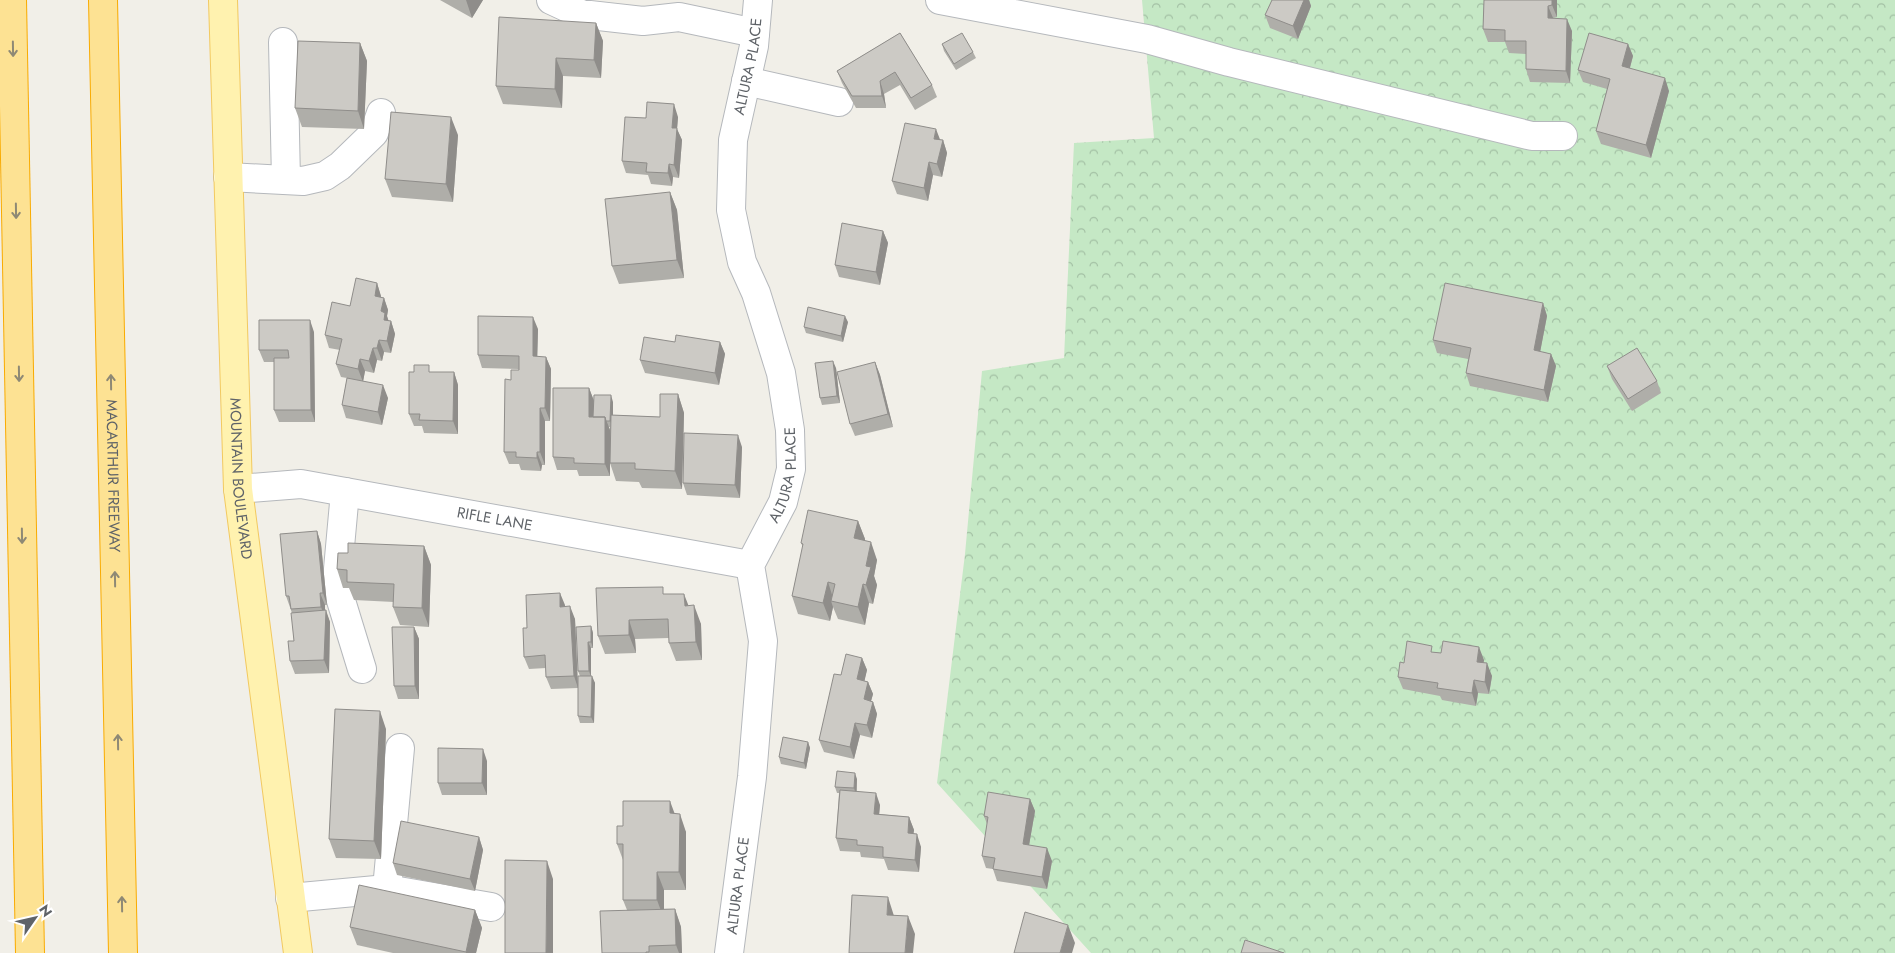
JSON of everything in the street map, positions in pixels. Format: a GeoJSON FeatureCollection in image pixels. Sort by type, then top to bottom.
{"type":"FeatureCollection","features":[{"type":"Feature","properties":{"kind":"highway"},"geometry":{"type":"LineString","coordinates":[[12,0],[30,953]]}},
{"type":"Feature","properties":{"kind":"highway","name":"MACARTHUR FREEWAY"},"geometry":{"type":"LineString","coordinates":[[103,0],[123,953]]}},
{"type":"Feature","properties":{"kind":"main road","name":"MOUNTAIN BOULEVARD"},"geometry":{"type":"LineString","coordinates":[[223,0],[238,489],[298,953]]}},
{"type":"Feature","properties":{"kind":"street"},"geometry":{"type":"LineString","coordinates":[[551,0],[581,14],[643,21],[679,17],[755,33]]}},
{"type":"Feature","properties":{"kind":"street","name":"ALTURA PLACE"},"geometry":{"type":"LineString","coordinates":[[731,952],[752,777],[763,641],[750,565],[783,502],[791,469],[790,430],[781,374],[756,293],[742,262],[731,210],[733,140],[755,33],[758,0]]}},
{"type":"Feature","properties":{"kind":"street"},"geometry":{"type":"LineString","coordinates":[[940,0],[1147,39],[1229,62],[1532,136],[1563,136]]}},
{"type":"Feature","properties":{"kind":"street"},"geometry":{"type":"LineString","coordinates":[[283,42],[286,180]]}},
{"type":"Feature","properties":{"kind":"street"},"geometry":{"type":"LineString","coordinates":[[746,81],[839,102]]}},
{"type":"Feature","properties":{"kind":"street"},"geometry":{"type":"LineString","coordinates":[[228,177],[303,181],[325,176],[340,166],[374,133],[381,113]]}},
{"type":"Feature","properties":{"kind":"street","name":"RIFLE LANE"},"geometry":{"type":"LineString","coordinates":[[238,489],[302,484],[750,565]]}},
{"type":"Feature","properties":{"kind":"street"},"geometry":{"type":"LineString","coordinates":[[345,492],[337,580],[339,594],[362,669]]}},
{"type":"Feature","properties":{"kind":"street"},"geometry":{"type":"LineString","coordinates":[[387,888],[400,748]]}},
{"type":"Feature","properties":{"kind":"street"},"geometry":{"type":"LineString","coordinates":[[290,898],[387,888],[492,907]]}},
{"type":"Feature","properties":{"kind":"green space"},"geometry":{"type":"Polygon","coordinates":[[[1142,0],[1895,0],[1895,953],[1091,953],[937,783],[965,554],[982,371],[1064,358],[1074,143],[1154,138],[1142,0]]]}},
{"type":"Feature","properties":{"kind":"building"},"geometry":{"type":"Polygon","coordinates":[[[1272,0],[1304,0],[1293,26],[1265,15],[1272,0]]]}},
{"type":"Feature","properties":{"kind":"building"},"geometry":{"type":"Polygon","coordinates":[[[1484,0],[1552,0],[1552,5],[1548,6],[1548,18],[1567,19],[1566,71],[1526,69],[1526,41],[1505,41],[1505,30],[1483,29],[1484,0]]]}},
{"type":"Feature","properties":{"kind":"building"},"geometry":{"type":"Polygon","coordinates":[[[499,17],[596,23],[594,60],[556,58],[555,89],[496,86],[499,17]]]}},
{"type":"Feature","properties":{"kind":"building"},"geometry":{"type":"Polygon","coordinates":[[[900,33],[932,85],[911,98],[895,72],[880,81],[882,96],[852,96],[837,71],[900,33]]]}},
{"type":"Feature","properties":{"kind":"building"},"geometry":{"type":"Polygon","coordinates":[[[962,33],[973,52],[954,64],[942,44],[962,33]]]}},
{"type":"Feature","properties":{"kind":"building"},"geometry":{"type":"Polygon","coordinates":[[[1589,33],[1628,44],[1622,66],[1665,78],[1646,145],[1596,131],[1610,79],[1578,70],[1589,33]]]}},
{"type":"Feature","properties":{"kind":"building"},"geometry":{"type":"Polygon","coordinates":[[[298,41],[360,43],[358,111],[295,108],[298,41]]]}},
{"type":"Feature","properties":{"kind":"building"},"geometry":{"type":"Polygon","coordinates":[[[647,102],[674,104],[672,128],[677,128],[674,165],[669,164],[668,173],[646,172],[647,163],[622,161],[625,117],[646,118],[647,102]]]}},
{"type":"Feature","properties":{"kind":"building"},"geometry":{"type":"Polygon","coordinates":[[[391,112],[451,117],[446,184],[385,179],[391,112]]]}},
{"type":"Feature","properties":{"kind":"building"},"geometry":{"type":"Polygon","coordinates":[[[905,123],[936,129],[934,139],[943,140],[937,164],[929,162],[924,188],[892,181],[905,123]]]}},
{"type":"Feature","properties":{"kind":"building"},"geometry":{"type":"Polygon","coordinates":[[[670,192],[677,260],[612,266],[605,199],[670,192]]]}},
{"type":"Feature","properties":{"kind":"building"},"geometry":{"type":"Polygon","coordinates":[[[842,223],[883,231],[876,272],[835,265],[842,223]]]}},
{"type":"Feature","properties":{"kind":"building"},"geometry":{"type":"Polygon","coordinates":[[[356,278],[377,283],[375,296],[384,298],[381,311],[385,313],[384,320],[391,321],[387,341],[379,340],[377,348],[373,348],[369,361],[360,359],[358,369],[336,364],[342,339],[325,335],[332,302],[350,306],[356,278]]]}},
{"type":"Feature","properties":{"kind":"building"},"geometry":{"type":"Polygon","coordinates":[[[1445,283],[1543,303],[1534,350],[1551,354],[1544,390],[1466,373],[1471,348],[1433,340],[1445,283]]]}},
{"type":"Feature","properties":{"kind":"building"},"geometry":{"type":"Polygon","coordinates":[[[808,307],[845,316],[841,336],[804,327],[808,307]]]}},
{"type":"Feature","properties":{"kind":"building"},"geometry":{"type":"Polygon","coordinates":[[[478,316],[533,317],[533,356],[546,357],[545,408],[540,408],[540,452],[537,452],[537,458],[516,457],[516,452],[504,452],[505,379],[511,380],[511,370],[519,370],[519,356],[478,355],[478,316]]]}},
{"type":"Feature","properties":{"kind":"building"},"geometry":{"type":"Polygon","coordinates":[[[259,320],[310,320],[311,410],[274,410],[274,358],[289,358],[288,350],[259,350],[259,320]]]}},
{"type":"Feature","properties":{"kind":"building"},"geometry":{"type":"Polygon","coordinates":[[[676,335],[720,342],[715,373],[640,360],[644,337],[675,342],[676,335]]]}},
{"type":"Feature","properties":{"kind":"building"},"geometry":{"type":"Polygon","coordinates":[[[1637,348],[1657,381],[1628,399],[1607,366],[1637,348]]]}},
{"type":"Feature","properties":{"kind":"building"},"geometry":{"type":"Polygon","coordinates":[[[833,361],[837,396],[820,398],[815,363],[833,361]]]}},
{"type":"Feature","properties":{"kind":"building"},"geometry":{"type":"Polygon","coordinates":[[[875,362],[888,414],[850,424],[837,372],[875,362]]]}},
{"type":"Feature","properties":{"kind":"building"},"geometry":{"type":"Polygon","coordinates":[[[414,365],[429,365],[429,372],[454,372],[453,421],[419,420],[420,414],[409,414],[409,372],[414,372],[414,365]]]}},
{"type":"Feature","properties":{"kind":"building"},"geometry":{"type":"Polygon","coordinates":[[[347,378],[383,385],[378,412],[342,405],[347,378]]]}},
{"type":"Feature","properties":{"kind":"building"},"geometry":{"type":"Polygon","coordinates":[[[553,388],[589,388],[589,417],[605,417],[605,464],[574,463],[574,458],[553,457],[553,388]]]}},
{"type":"Feature","properties":{"kind":"building"},"geometry":{"type":"Polygon","coordinates":[[[660,394],[678,394],[675,471],[635,469],[635,463],[610,463],[611,415],[660,417],[660,394]]]}},
{"type":"Feature","properties":{"kind":"building"},"geometry":{"type":"Polygon","coordinates":[[[594,395],[611,395],[610,421],[606,421],[605,417],[593,417],[594,395]]]}},
{"type":"Feature","properties":{"kind":"building"},"geometry":{"type":"Polygon","coordinates":[[[684,433],[738,435],[735,485],[683,483],[684,433]]]}},
{"type":"Feature","properties":{"kind":"building"},"geometry":{"type":"Polygon","coordinates":[[[808,510],[858,521],[854,538],[871,542],[866,566],[871,567],[866,585],[863,584],[858,607],[831,601],[835,584],[828,582],[823,603],[792,596],[808,510]]]}},
{"type":"Feature","properties":{"kind":"building"},"geometry":{"type":"Polygon","coordinates":[[[317,531],[323,593],[320,593],[321,607],[291,609],[289,596],[286,596],[280,534],[317,531]]]}},
{"type":"Feature","properties":{"kind":"building"},"geometry":{"type":"Polygon","coordinates":[[[348,543],[424,546],[422,608],[393,607],[394,584],[347,582],[347,570],[337,569],[338,553],[348,553],[348,543]]]}},
{"type":"Feature","properties":{"kind":"building"},"geometry":{"type":"Polygon","coordinates":[[[663,587],[663,594],[684,594],[685,606],[694,605],[696,642],[669,643],[668,619],[629,620],[629,635],[598,636],[596,588],[663,587]]]}},
{"type":"Feature","properties":{"kind":"building"},"geometry":{"type":"Polygon","coordinates":[[[560,593],[560,607],[570,606],[574,676],[546,677],[545,655],[524,657],[523,628],[527,628],[526,595],[560,593]]]}},
{"type":"Feature","properties":{"kind":"building"},"geometry":{"type":"Polygon","coordinates":[[[326,610],[324,660],[290,661],[288,641],[294,641],[291,613],[326,610]]]}},
{"type":"Feature","properties":{"kind":"building"},"geometry":{"type":"Polygon","coordinates":[[[591,626],[591,642],[588,642],[589,671],[578,671],[576,627],[591,626]]]}},
{"type":"Feature","properties":{"kind":"building"},"geometry":{"type":"Polygon","coordinates":[[[392,627],[414,627],[415,686],[394,686],[392,627]]]}},
{"type":"Feature","properties":{"kind":"building"},"geometry":{"type":"Polygon","coordinates":[[[1407,641],[1432,646],[1431,652],[1441,653],[1443,641],[1479,647],[1477,662],[1487,663],[1485,682],[1474,680],[1472,693],[1437,688],[1438,683],[1398,677],[1400,662],[1404,663],[1407,641]]]}},
{"type":"Feature","properties":{"kind":"building"},"geometry":{"type":"Polygon","coordinates":[[[846,654],[862,658],[857,679],[868,682],[864,699],[873,702],[867,725],[855,723],[850,747],[819,740],[834,674],[841,675],[846,654]]]}},
{"type":"Feature","properties":{"kind":"building"},"geometry":{"type":"Polygon","coordinates":[[[578,676],[592,676],[591,717],[578,716],[578,676]]]}},
{"type":"Feature","properties":{"kind":"building"},"geometry":{"type":"Polygon","coordinates":[[[335,709],[380,711],[374,841],[329,839],[335,709]]]}},
{"type":"Feature","properties":{"kind":"building"},"geometry":{"type":"Polygon","coordinates":[[[783,737],[808,742],[804,763],[779,757],[783,737]]]}},
{"type":"Feature","properties":{"kind":"building"},"geometry":{"type":"Polygon","coordinates":[[[438,748],[483,749],[482,783],[438,783],[438,748]]]}},
{"type":"Feature","properties":{"kind":"building"},"geometry":{"type":"Polygon","coordinates":[[[837,771],[855,773],[854,788],[835,787],[837,771]]]}},
{"type":"Feature","properties":{"kind":"building"},"geometry":{"type":"Polygon","coordinates":[[[840,790],[876,793],[874,814],[909,817],[908,833],[917,834],[915,860],[883,857],[883,847],[857,845],[857,840],[836,838],[840,790]]]}},
{"type":"Feature","properties":{"kind":"building"},"geometry":{"type":"Polygon","coordinates":[[[988,792],[1030,799],[1023,844],[1047,848],[1042,877],[993,869],[995,858],[982,856],[988,817],[984,816],[988,792]]]}},
{"type":"Feature","properties":{"kind":"building"},"geometry":{"type":"Polygon","coordinates":[[[623,801],[670,801],[670,813],[680,814],[679,872],[657,872],[657,900],[623,900],[623,844],[617,844],[617,826],[623,826],[623,801]]]}},
{"type":"Feature","properties":{"kind":"building"},"geometry":{"type":"Polygon","coordinates":[[[401,821],[479,837],[470,879],[393,863],[401,821]]]}},
{"type":"Feature","properties":{"kind":"building"},"geometry":{"type":"Polygon","coordinates":[[[505,860],[547,861],[546,953],[505,953],[505,860]]]}},
{"type":"Feature","properties":{"kind":"building"},"geometry":{"type":"Polygon","coordinates":[[[359,885],[475,910],[466,952],[350,927],[359,885]]]}},
{"type":"Feature","properties":{"kind":"building"},"geometry":{"type":"Polygon","coordinates":[[[852,895],[888,897],[887,915],[908,916],[905,953],[849,953],[852,895]]]}},
{"type":"Feature","properties":{"kind":"building"},"geometry":{"type":"Polygon","coordinates":[[[675,909],[676,945],[649,946],[649,952],[646,953],[602,953],[600,911],[675,909]]]}},
{"type":"Feature","properties":{"kind":"building"},"geometry":{"type":"Polygon","coordinates":[[[1025,912],[1068,925],[1060,953],[1014,953],[1025,912]]]}},
{"type":"Feature","properties":{"kind":"building"},"geometry":{"type":"Polygon","coordinates":[[[1245,940],[1284,953],[1241,953],[1245,940]]]}}]}
